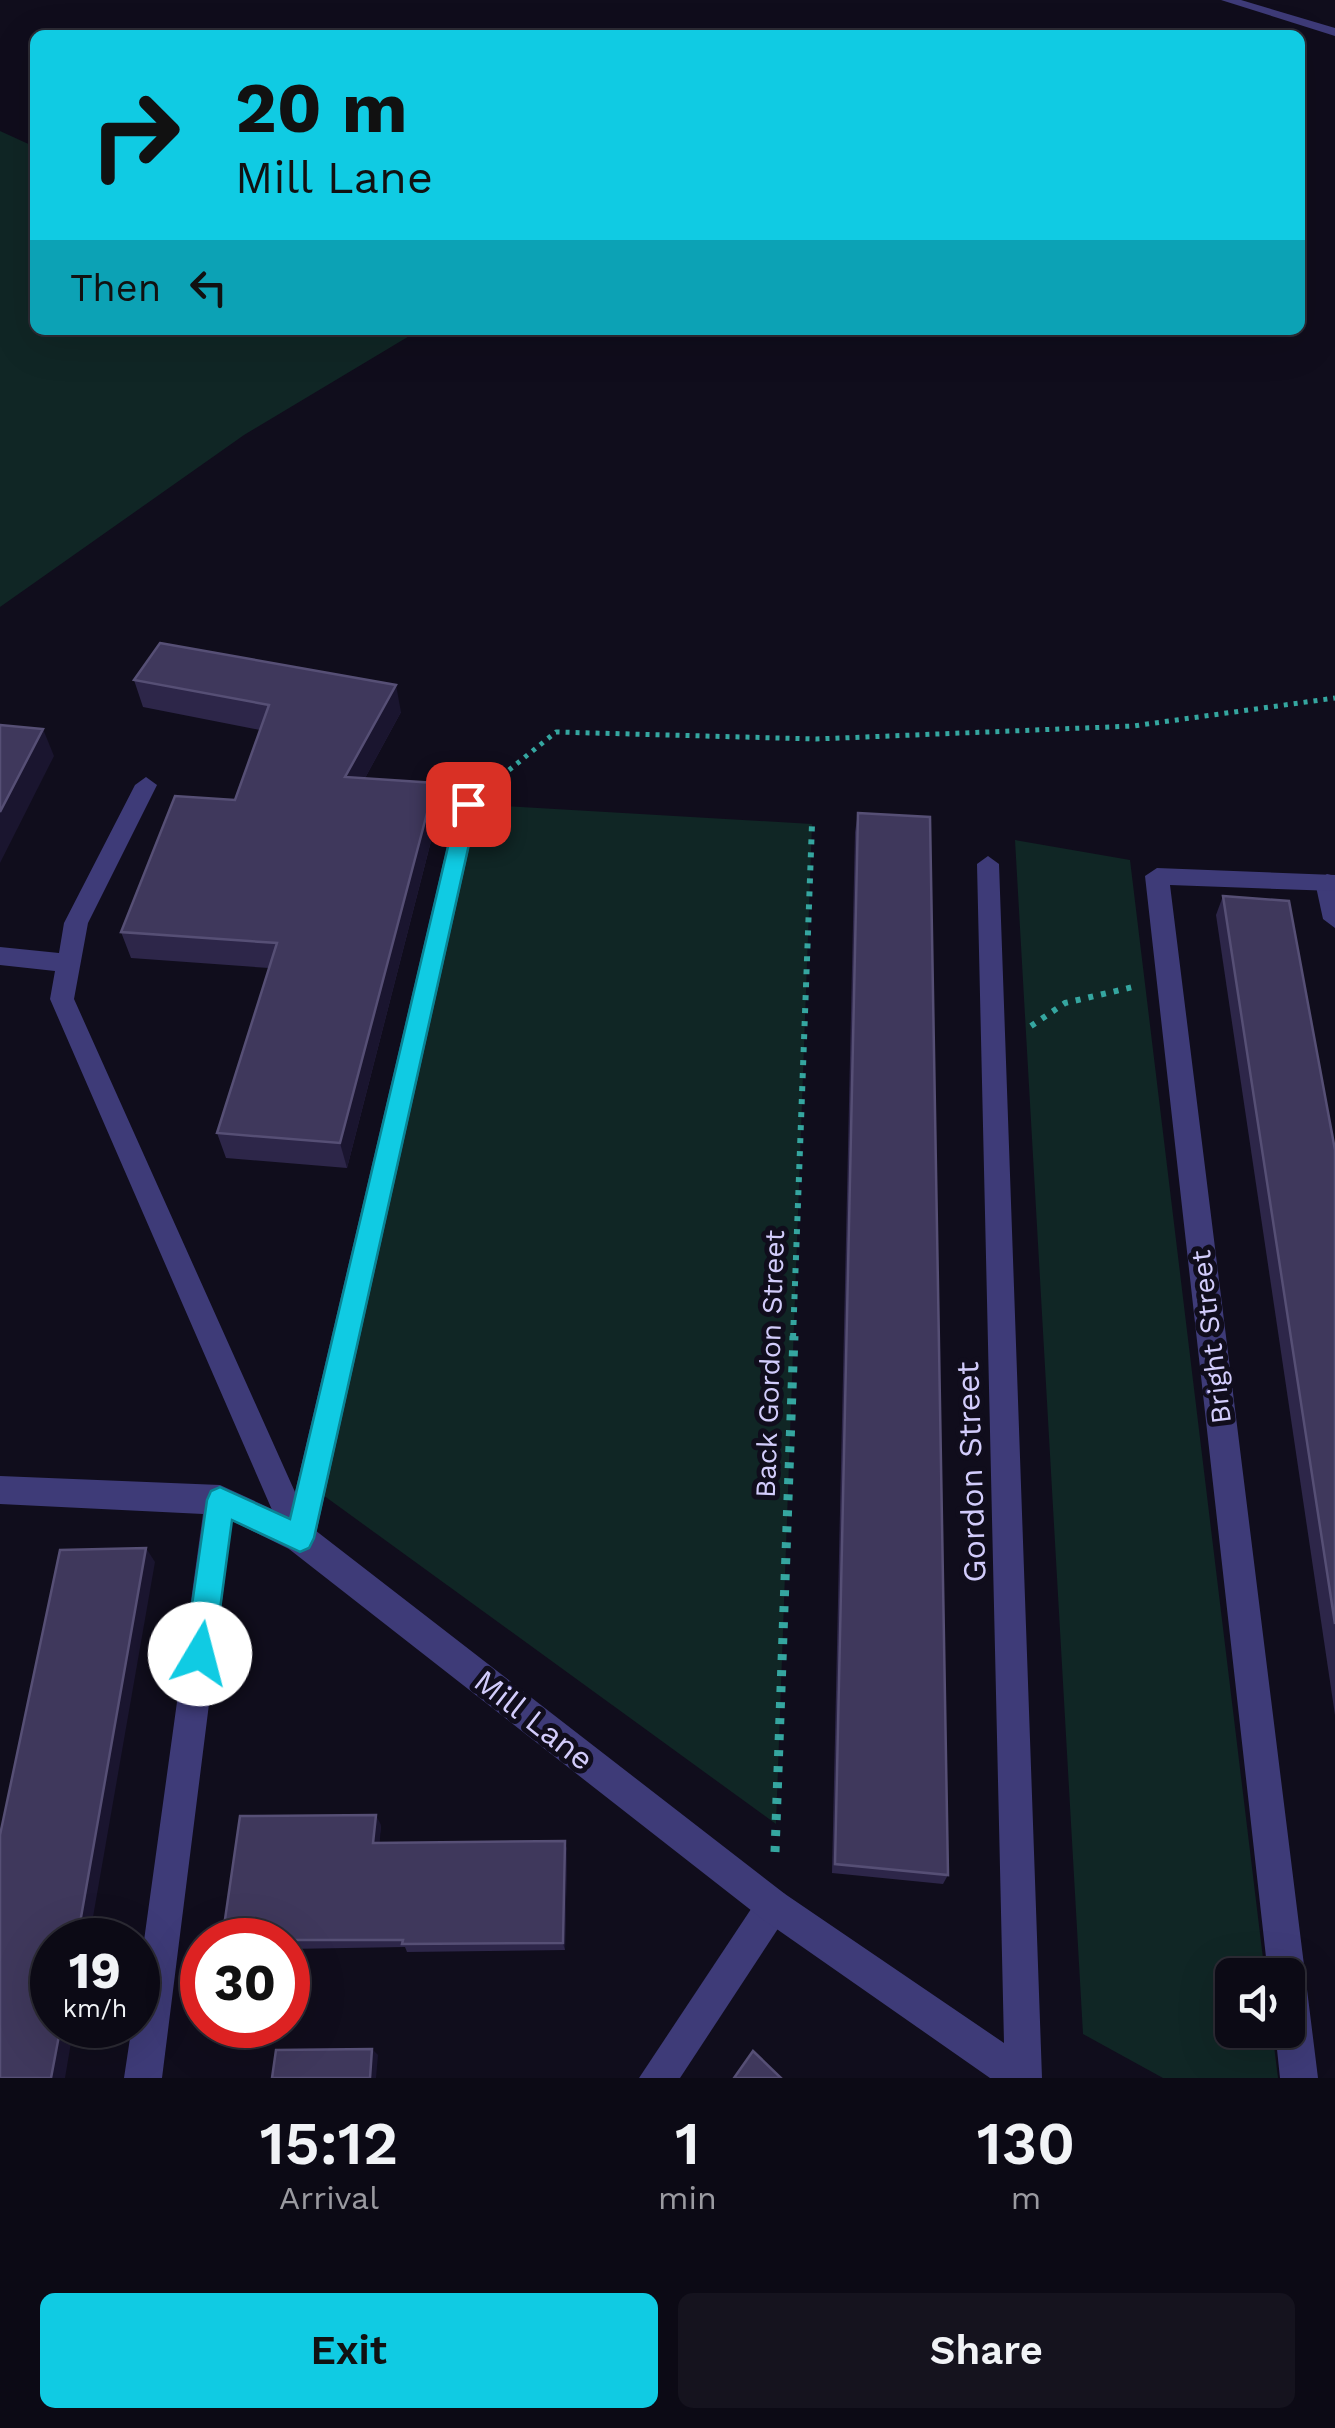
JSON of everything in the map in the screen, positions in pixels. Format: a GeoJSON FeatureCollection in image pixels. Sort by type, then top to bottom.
{"type":"FeatureCollection","features":[{"type":"Feature","properties":{"kind":"street"},"geometry":{"type":"LineString","coordinates":[[1227,0],[1335,32]]}},
{"type":"Feature","properties":{"kind":"street"},"geometry":{"type":"LineString","coordinates":[[146,785],[76,923],[62,1000],[300,1538]]}},
{"type":"Feature","properties":{"kind":"street"},"geometry":{"type":"LineString","coordinates":[[300,1538],[468,804]]}},
{"type":"Feature","properties":{"kind":"street","name":"Gordon Street"},"geometry":{"type":"LineString","coordinates":[[988,864],[1023,2078]]}},
{"type":"Feature","properties":{"kind":"street","name":"Bright Street"},"geometry":{"type":"LineString","coordinates":[[1284,1958],[1157,876],[1331,882]]}},
{"type":"Feature","properties":{"kind":"street"},"geometry":{"type":"LineString","coordinates":[[1331,882],[1335,919]]}},
{"type":"Feature","properties":{"kind":"street"},"geometry":{"type":"LineString","coordinates":[[0,956],[68,963]]}},
{"type":"Feature","properties":{"kind":"street","name":"Mill Lane"},"geometry":{"type":"LineString","coordinates":[[2,1497],[220,1500],[300,1538],[773,1906],[1023,2078]]}},
{"type":"Feature","properties":{"kind":"street"},"geometry":{"type":"LineString","coordinates":[[143,2078],[220,1500]]}},
{"type":"Feature","properties":{"kind":"street"},"geometry":{"type":"LineString","coordinates":[[658,2078],[773,1906]]}},
{"type":"Feature","properties":{"kind":"street"},"geometry":{"type":"LineString","coordinates":[[1295,2048],[1298,2078]]}},
{"type":"Feature","properties":{"kind":"path"},"geometry":{"type":"LineString","coordinates":[[468,804],[556,732],[816,739],[1133,726],[1335,698]]}},
{"type":"Feature","properties":{"kind":"path","name":"Back Gordon Street"},"geometry":{"type":"LineString","coordinates":[[773,1906],[812,824]]}},
{"type":"Feature","properties":{"kind":"path"},"geometry":{"type":"LineString","coordinates":[[995,1065],[1044,1013],[1097,991],[1170,984]]}},
{"type":"Feature","properties":{"kind":"green space"},"geometry":{"type":"Polygon","coordinates":[[[0,131],[30,145],[30,335],[411,335],[244,435],[0,607],[0,131]]]}},
{"type":"Feature","properties":{"kind":"green space"},"geometry":{"type":"Polygon","coordinates":[[[468,804],[812,824],[776,1824],[312,1487],[468,804]]]}},
{"type":"Feature","properties":{"kind":"green space"},"geometry":{"type":"Polygon","coordinates":[[[1015,840],[1130,860],[1263,1958],[1215,1958],[1215,2048],[1274,2048],[1278,2078],[1163,2078],[1083,2034],[1015,840]]]}},
{"type":"Feature","properties":{"kind":"building"},"geometry":{"type":"Polygon","coordinates":[[[160,643],[396,685],[345,777],[435,783],[340,1143],[217,1133],[277,943],[121,932],[175,796],[235,800],[269,705],[134,680],[160,643]]]}},
{"type":"Feature","properties":{"kind":"building"},"geometry":{"type":"Polygon","coordinates":[[[0,725],[43,729],[0,812],[0,725]]]}},
{"type":"Feature","properties":{"kind":"building"},"geometry":{"type":"Polygon","coordinates":[[[858,813],[930,817],[948,1875],[835,1864],[858,813]]]}},
{"type":"Feature","properties":{"kind":"building"},"geometry":{"type":"Polygon","coordinates":[[[1223,896],[1289,901],[1335,1150],[1335,1624],[1223,896]]]}},
{"type":"Feature","properties":{"kind":"building"},"geometry":{"type":"Polygon","coordinates":[[[146,1548],[81,1918],[30,1918],[30,2048],[57,2048],[51,2078],[0,2078],[0,1835],[60,1550],[146,1548]]]}},
{"type":"Feature","properties":{"kind":"building"},"geometry":{"type":"Polygon","coordinates":[[[376,1815],[373,1843],[565,1841],[563,1943],[310,1940],[310,1918],[225,1918],[240,1816],[376,1815]]]}},
{"type":"Feature","properties":{"kind":"building"},"geometry":{"type":"Polygon","coordinates":[[[372,2049],[370,2078],[272,2078],[276,2050],[372,2049]]]}},
{"type":"Feature","properties":{"kind":"building"},"geometry":{"type":"Polygon","coordinates":[[[753,2051],[781,2078],[734,2078],[753,2051]]]}},
{"type":"Feature","properties":{"kind":"route"},"geometry":{"type":"LineString","coordinates":[[200,1654],[220,1500],[300,1538],[468,804]]}}]}
